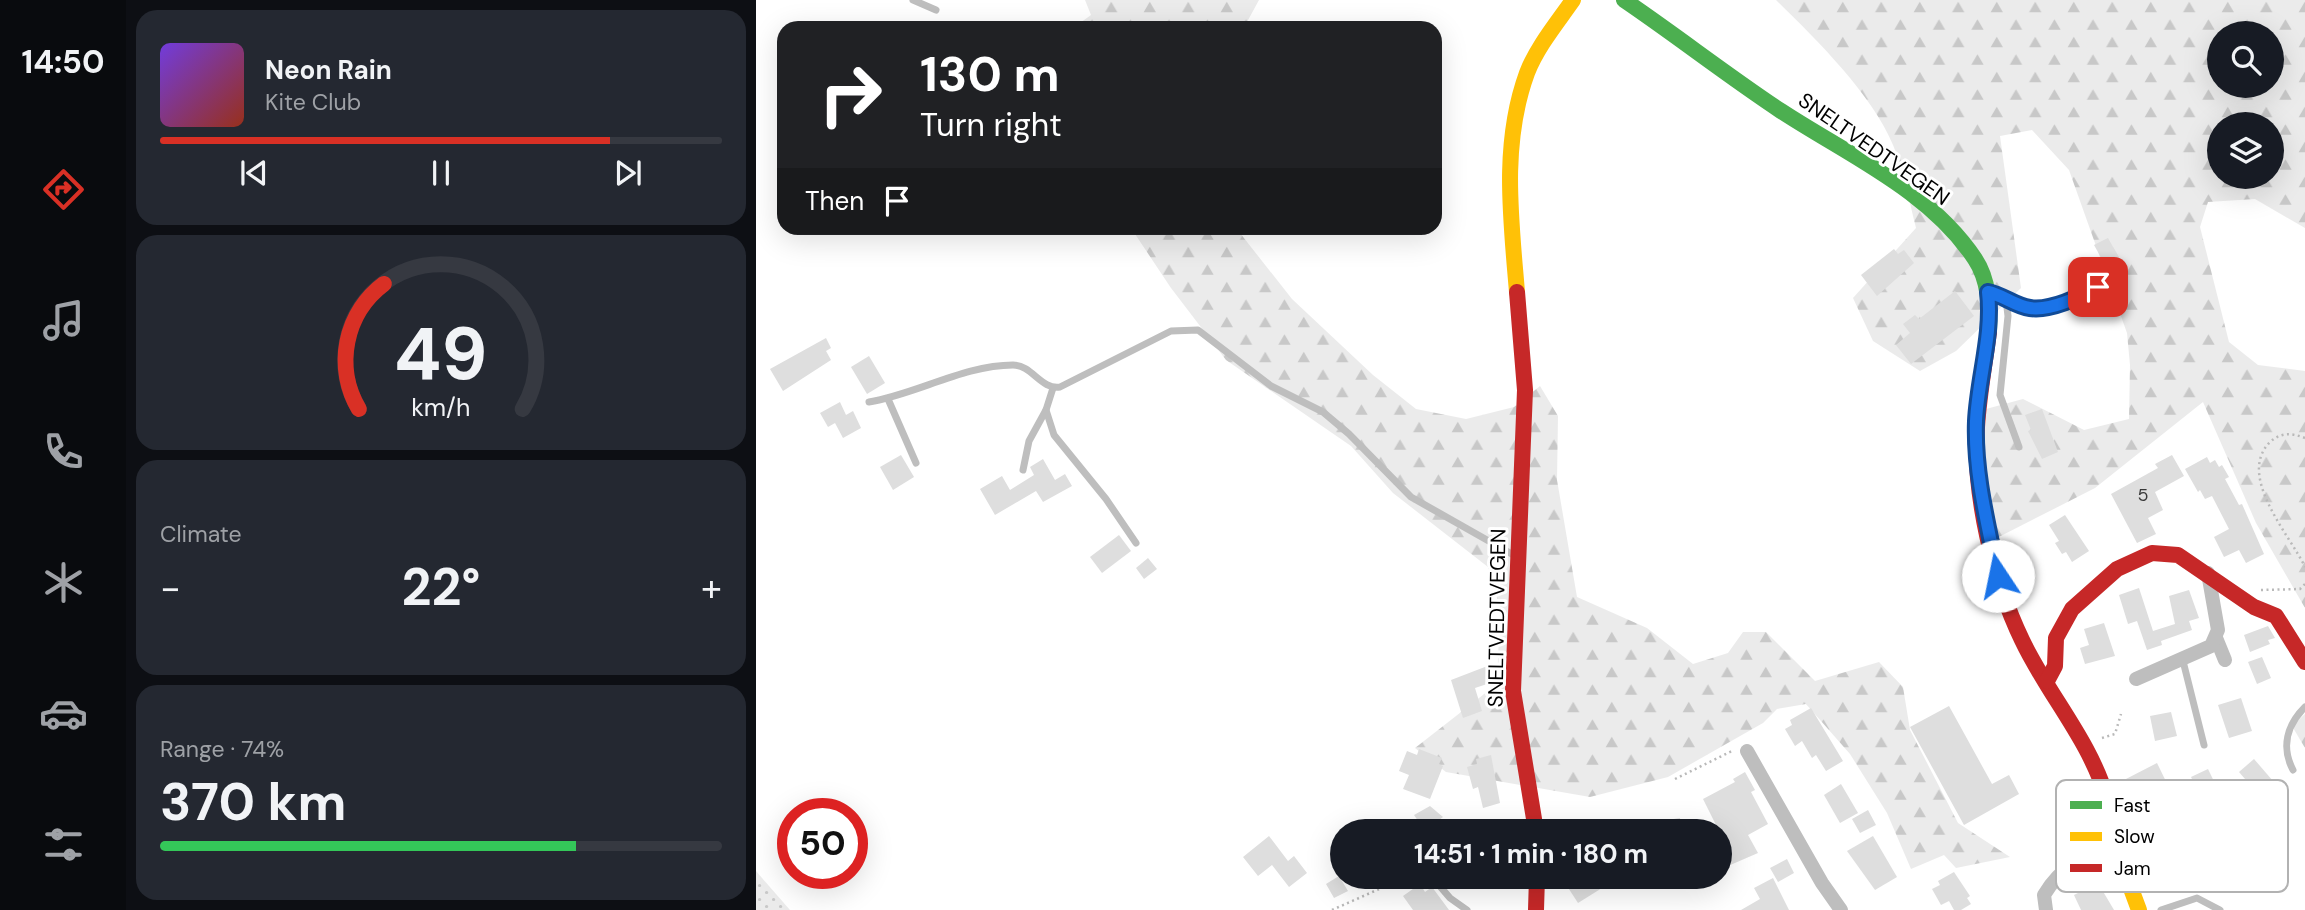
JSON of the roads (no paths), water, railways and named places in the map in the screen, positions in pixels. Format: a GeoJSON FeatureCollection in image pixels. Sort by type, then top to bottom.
{"type":"FeatureCollection","features":[{"type":"Feature","properties":{"kind":"main road","name":"SNELTVEDTVEGEN"},"geometry":{"type":"LineString","coordinates":[[1534,819],[1513,698],[1525,390],[1509,206],[1510,144],[1517,106],[1528,71],[1546,38],[1573,0]]}},
{"type":"Feature","properties":{"kind":"main road","name":"SNELTVEDTVEGEN"},"geometry":{"type":"LineString","coordinates":[[1624,0],[1781,110],[1914,197],[1963,243],[1976,261],[1988,292],[1990,319],[1976,422],[1982,496],[2008,608],[2021,639],[2083,740],[2101,780]]}},
{"type":"Feature","properties":{"kind":"main road"},"geometry":{"type":"LineString","coordinates":[[2047,681],[2055,666],[2056,638],[2062,624],[2087,594],[2117,569],[2144,555],[2160,553],[2178,555],[2255,607],[2276,615],[2305,662]]}},
{"type":"Feature","properties":{"kind":"main road"},"geometry":{"type":"LineString","coordinates":[[1536,910],[1537,889]]}},
{"type":"Feature","properties":{"kind":"main road","name":"SNELTVEDTVEGEN"},"geometry":{"type":"LineString","coordinates":[[2132,892],[2139,910]]}},
{"type":"Feature","properties":{"kind":"street"},"geometry":{"type":"LineString","coordinates":[[2208,573],[2216,638],[2225,660]]}},
{"type":"Feature","properties":{"kind":"street"},"geometry":{"type":"LineString","coordinates":[[2136,679],[2183,661],[2211,646],[2216,638]]}},
{"type":"Feature","properties":{"kind":"street"},"geometry":{"type":"LineString","coordinates":[[1747,751],[1822,883],[1841,910]]}},
{"type":"Feature","properties":{"kind":"street"},"geometry":{"type":"LineString","coordinates":[[2046,910],[2044,895],[2056,880]]}},
{"type":"Feature","properties":{"kind":"lane"},"geometry":{"type":"LineString","coordinates":[[913,0],[936,10]]}},
{"type":"Feature","properties":{"kind":"lane"},"geometry":{"type":"LineString","coordinates":[[1988,292],[2037,308],[2060,303],[2098,287]]}},
{"type":"Feature","properties":{"kind":"lane"},"geometry":{"type":"LineString","coordinates":[[2006,299],[2008,316],[2000,395],[2019,447]]}},
{"type":"Feature","properties":{"kind":"lane"},"geometry":{"type":"LineString","coordinates":[[869,402],[966,374],[1015,365],[1053,388],[1077,381],[1171,331],[1198,330],[1271,386],[1323,412],[1349,434],[1411,497],[1518,558]]}},
{"type":"Feature","properties":{"kind":"lane"},"geometry":{"type":"LineString","coordinates":[[1023,470],[1029,441],[1046,410],[1053,388]]}},
{"type":"Feature","properties":{"kind":"lane"},"geometry":{"type":"LineString","coordinates":[[888,398],[916,463]]}},
{"type":"Feature","properties":{"kind":"lane"},"geometry":{"type":"LineString","coordinates":[[1046,410],[1048,423],[1060,446],[1106,499],[1136,543]]}},
{"type":"Feature","properties":{"kind":"lane"},"geometry":{"type":"LineString","coordinates":[[2183,661],[2204,745]]}},
{"type":"Feature","properties":{"kind":"lane"},"geometry":{"type":"LineString","coordinates":[[2293,770],[2286,750],[2286,740],[2294,720],[2305,707]]}},
{"type":"Feature","properties":{"kind":"lane"},"geometry":{"type":"LineString","coordinates":[[1442,889],[1467,910]]}},
{"type":"Feature","properties":{"kind":"lane"},"geometry":{"type":"LineString","coordinates":[[2161,910],[2197,898],[2220,910]]}}]}
